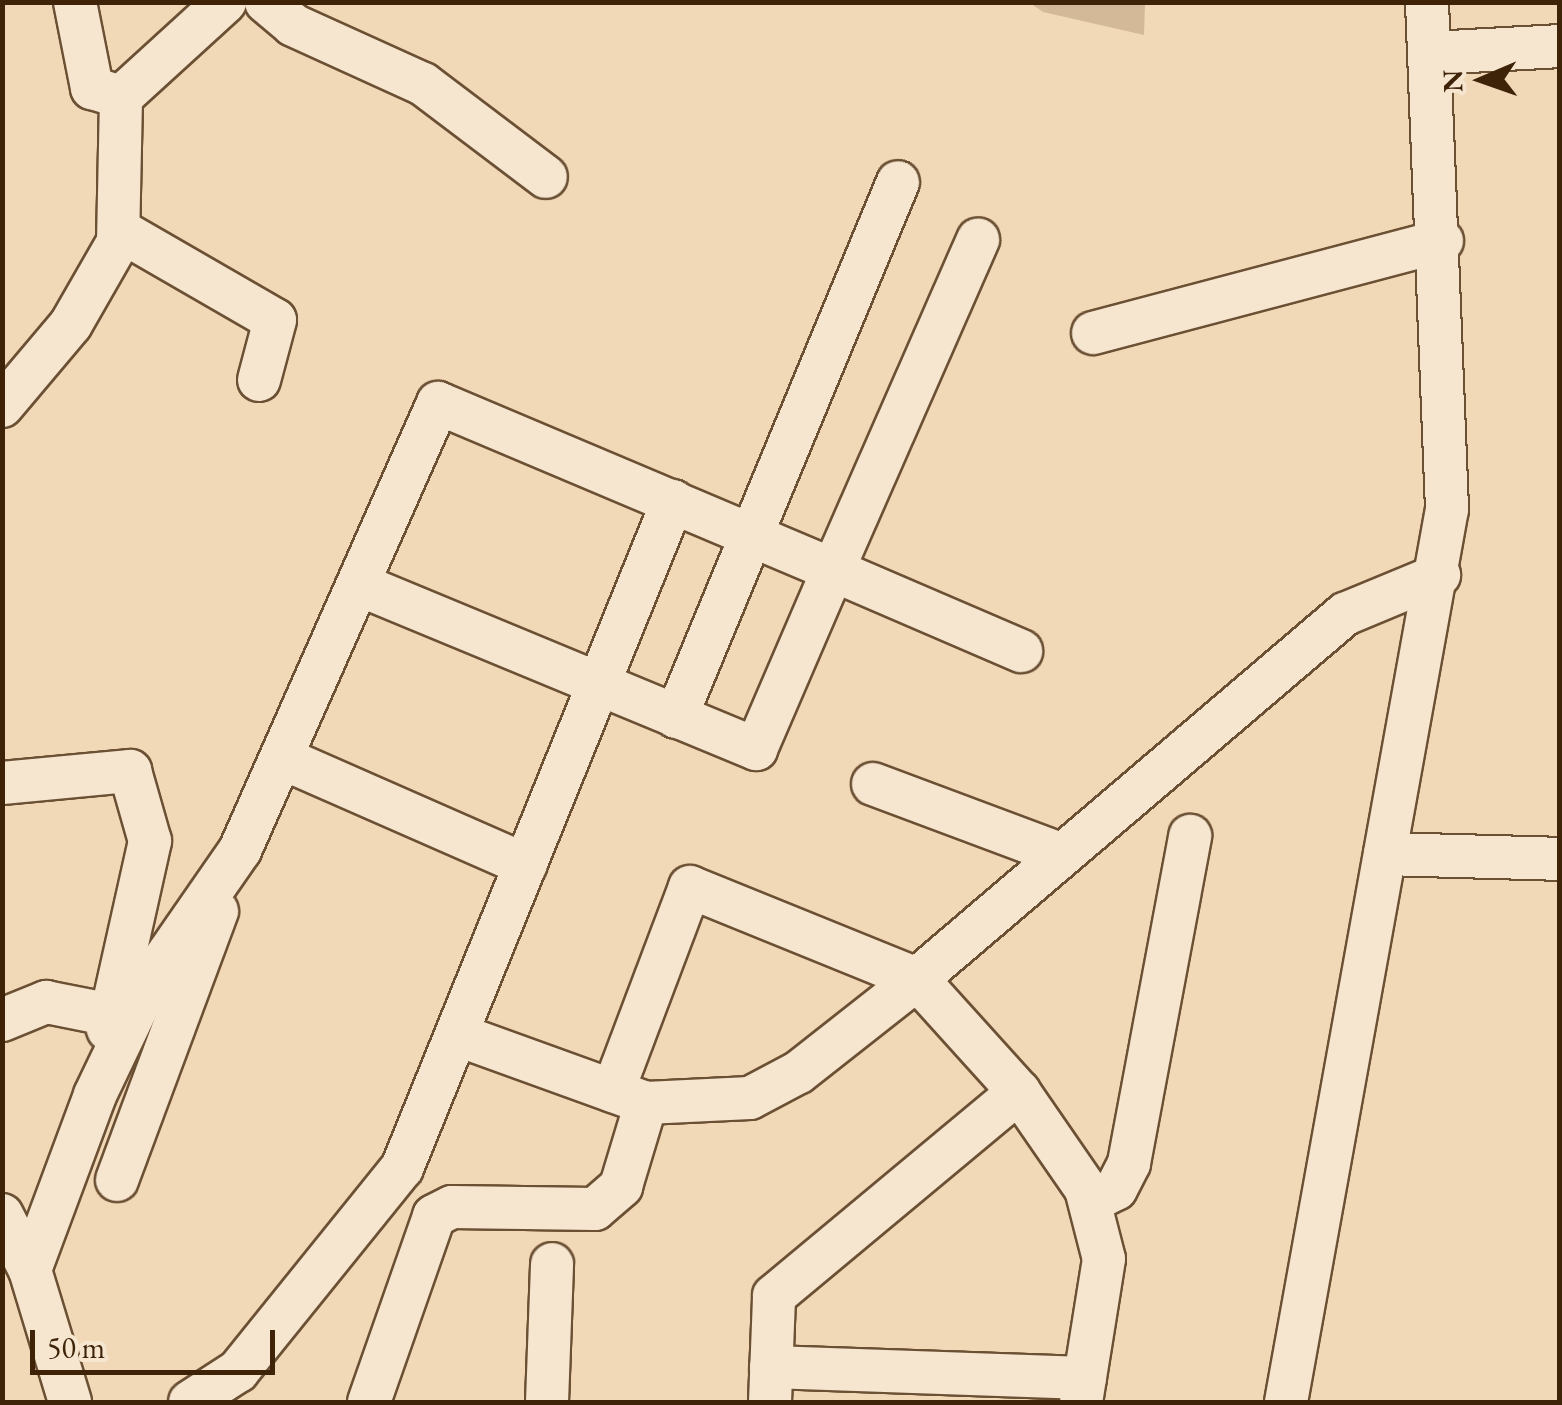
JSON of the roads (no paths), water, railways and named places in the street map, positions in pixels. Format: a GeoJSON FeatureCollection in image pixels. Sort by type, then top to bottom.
{"type":"FeatureCollection","features":[{"type":"Feature","properties":{"kind":"street"},"geometry":{"type":"LineString","coordinates":[[75,2],[92,88],[122,98]]}},
{"type":"Feature","properties":{"kind":"street"},"geometry":{"type":"LineString","coordinates":[[2,406],[72,324],[118,230],[122,98],[225,2]]}},
{"type":"Feature","properties":{"kind":"street"},"geometry":{"type":"LineString","coordinates":[[266,2],[293,25],[423,84],[546,177]]}},
{"type":"Feature","properties":{"kind":"street"},"geometry":{"type":"LineString","coordinates":[[1286,1402],[1439,576],[1442,240],[1428,2]]}},
{"type":"Feature","properties":{"kind":"street"},"geometry":{"type":"LineString","coordinates":[[1432,52],[1560,46]]}},
{"type":"Feature","properties":{"kind":"street"},"geometry":{"type":"LineString","coordinates":[[676,717],[748,535],[898,182]]}},
{"type":"Feature","properties":{"kind":"street"},"geometry":{"type":"LineString","coordinates":[[118,230],[276,320],[259,380]]}},
{"type":"Feature","properties":{"kind":"street"},"geometry":{"type":"LineString","coordinates":[[360,584],[756,749],[978,239]]}},
{"type":"Feature","properties":{"kind":"street"},"geometry":{"type":"LineString","coordinates":[[1093,334],[1442,240]]}},
{"type":"Feature","properties":{"kind":"street"},"geometry":{"type":"LineString","coordinates":[[117,1180],[240,850],[438,404],[1021,651]]}},
{"type":"Feature","properties":{"kind":"street"},"geometry":{"type":"LineString","coordinates":[[190,1402],[238,1372],[402,1168],[673,501]]}},
{"type":"Feature","properties":{"kind":"street"},"geometry":{"type":"LineString","coordinates":[[458,1035],[629,1097],[750,1098],[799,1072],[918,980],[1060,854],[1346,614],[1439,576]]}},
{"type":"Feature","properties":{"kind":"street"},"geometry":{"type":"LineString","coordinates":[[282,758],[526,864]]}},
{"type":"Feature","properties":{"kind":"street"},"geometry":{"type":"LineString","coordinates":[[2,783],[130,770],[150,841],[94,1095]]}},
{"type":"Feature","properties":{"kind":"street"},"geometry":{"type":"LineString","coordinates":[[873,784],[1060,854]]}},
{"type":"Feature","properties":{"kind":"street"},"geometry":{"type":"LineString","coordinates":[[1090,1202],[1116,1189],[1129,1163],[1190,836]]}},
{"type":"Feature","properties":{"kind":"street"},"geometry":{"type":"LineString","coordinates":[[16,1274],[94,1095],[150,980],[240,850]]}},
{"type":"Feature","properties":{"kind":"street"},"geometry":{"type":"LineString","coordinates":[[1385,854],[1560,859]]}},
{"type":"Feature","properties":{"kind":"street"},"geometry":{"type":"LineString","coordinates":[[369,1402],[434,1216],[452,1207],[594,1210],[622,1186],[629,1097],[690,887],[918,980],[1019,1092],[1070,1156],[1090,1202],[1104,1259],[1083,1390],[770,1385],[774,1296],[1019,1092]]}},
{"type":"Feature","properties":{"kind":"street"},"geometry":{"type":"LineString","coordinates":[[2,1020],[46,1002],[111,1015]]}},
{"type":"Feature","properties":{"kind":"street"},"geometry":{"type":"LineString","coordinates":[[2,1215],[16,1274],[70,1402]]}},
{"type":"Feature","properties":{"kind":"street"},"geometry":{"type":"LineString","coordinates":[[547,1402],[552,1264]]}}]}
